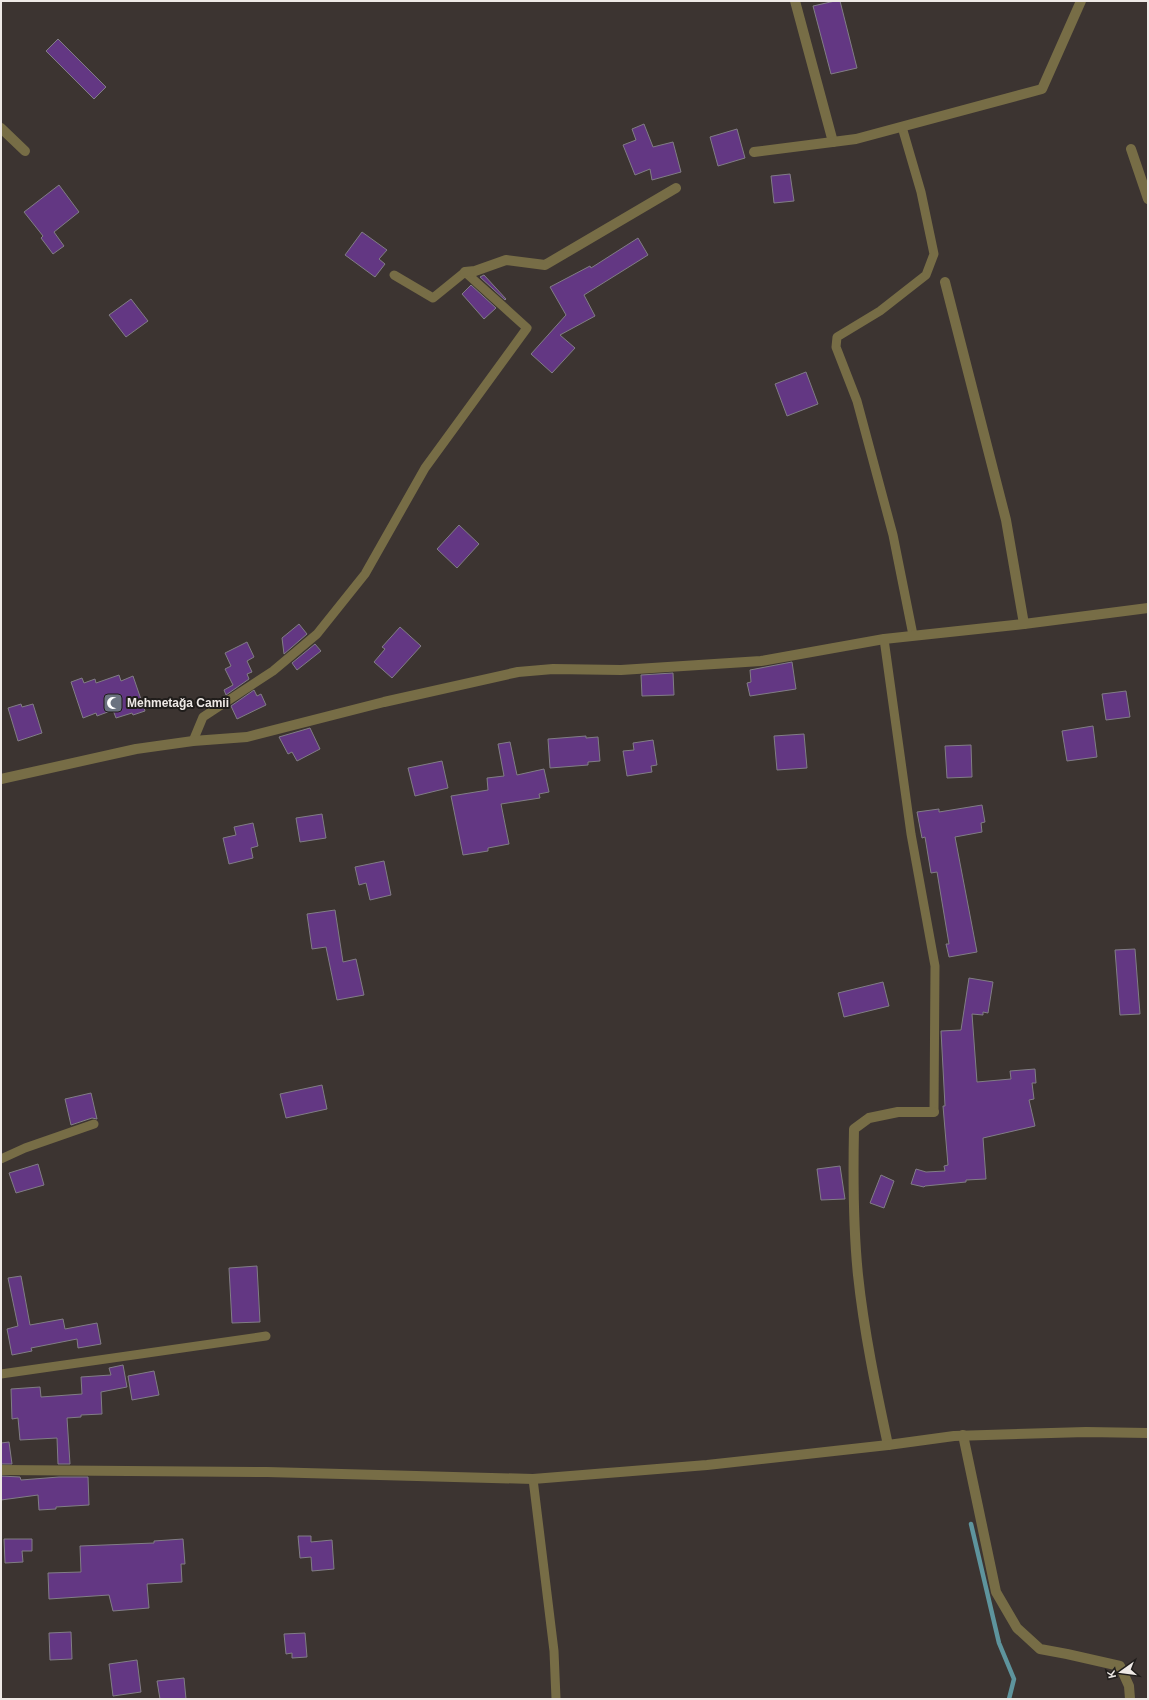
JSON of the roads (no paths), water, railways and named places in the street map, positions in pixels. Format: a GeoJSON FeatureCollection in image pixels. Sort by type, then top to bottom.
{"type":"FeatureCollection","features":[{"type":"Feature","properties":{"kind":"street"},"geometry":{"type":"LineString","coordinates":[[795,1],[833,142]]}},
{"type":"Feature","properties":{"kind":"street"},"geometry":{"type":"LineString","coordinates":[[754,152],[856,139],[1042,89],[1081,1]]}},
{"type":"Feature","properties":{"kind":"street"},"geometry":{"type":"LineString","coordinates":[[1,128],[25,151]]}},
{"type":"Feature","properties":{"kind":"street"},"geometry":{"type":"LineString","coordinates":[[1131,150],[1148,199]]}},
{"type":"Feature","properties":{"kind":"street"},"geometry":{"type":"LineString","coordinates":[[465,272],[475,271],[506,260],[545,265],[676,188]]}},
{"type":"Feature","properties":{"kind":"street"},"geometry":{"type":"LineString","coordinates":[[944,282],[1006,520],[1024,624]]}},
{"type":"Feature","properties":{"kind":"street"},"geometry":{"type":"LineString","coordinates":[[1,779],[136,749],[193,740],[247,737],[384,702],[518,672],[553,668],[621,670],[761,661],[913,635],[1024,624],[1148,608]]}},
{"type":"Feature","properties":{"kind":"street"},"geometry":{"type":"LineString","coordinates":[[888,1445],[874,1378],[858,1275],[853,1193],[854,1129],[869,1118],[898,1112],[934,1112]]}},
{"type":"Feature","properties":{"kind":"street"},"geometry":{"type":"LineString","coordinates":[[1,1470],[267,1472],[533,1479],[707,1465],[888,1445],[963,1435],[1086,1432],[1148,1433]]}},
{"type":"Feature","properties":{"kind":"street"},"geometry":{"type":"LineString","coordinates":[[963,1435],[996,1592],[1017,1628],[1040,1649],[1120,1666],[1129,1686],[1130,1699]]}},
{"type":"Feature","properties":{"kind":"lane"},"geometry":{"type":"LineString","coordinates":[[902,127],[921,192],[934,254],[926,275],[880,311],[837,336],[836,347],[857,401],[893,535],[913,635]]}},
{"type":"Feature","properties":{"kind":"lane"},"geometry":{"type":"LineString","coordinates":[[193,740],[203,717],[273,671],[317,634],[365,574],[425,468],[526,328],[465,272],[433,298],[394,275]]}},
{"type":"Feature","properties":{"kind":"lane"},"geometry":{"type":"LineString","coordinates":[[884,639],[911,834],[935,966],[934,1112]]}},
{"type":"Feature","properties":{"kind":"lane"},"geometry":{"type":"LineString","coordinates":[[1,1159],[25,1148],[94,1124]]}},
{"type":"Feature","properties":{"kind":"lane"},"geometry":{"type":"LineString","coordinates":[[1,1374],[70,1366],[266,1336]]}},
{"type":"Feature","properties":{"kind":"lane"},"geometry":{"type":"LineString","coordinates":[[533,1479],[554,1652],[556,1699]]}},
{"type":"Feature","properties":{"kind":"waterway"},"geometry":{"type":"LineString","coordinates":[[971,1524],[999,1643],[1014,1679],[1009,1699]]}},
{"type":"Feature","properties":{"kind":"place","name":"Mehmetağa Camii"},"geometry":{"type":"Point","coordinates":[113,703]}}]}
